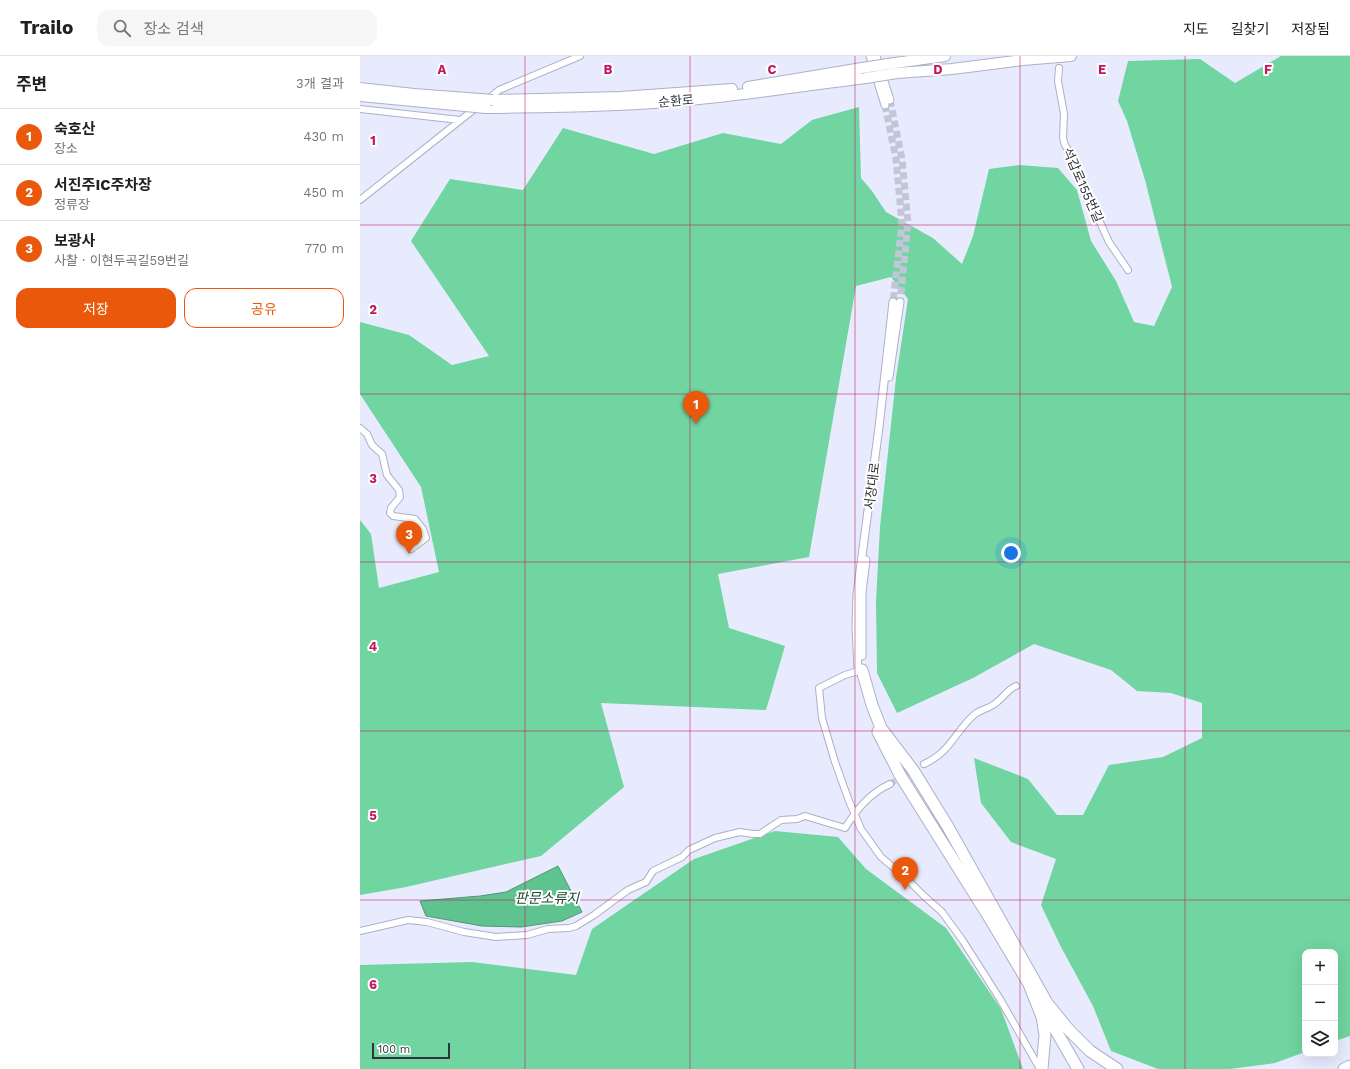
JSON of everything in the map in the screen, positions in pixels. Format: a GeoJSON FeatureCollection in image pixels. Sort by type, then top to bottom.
{"type":"FeatureCollection","features":[{"type":"Feature","properties":{"kind":"highway"},"geometry":{"type":"LineString","coordinates":[[896,68],[914,56]]}},
{"type":"Feature","properties":{"kind":"highway"},"geometry":{"type":"LineString","coordinates":[[896,68],[945,56]]}},
{"type":"Feature","properties":{"kind":"highway"},"geometry":{"type":"LineString","coordinates":[[864,73],[995,56]]}},
{"type":"Feature","properties":{"kind":"highway"},"geometry":{"type":"LineString","coordinates":[[896,68],[952,69],[1023,60],[1071,56]]}},
{"type":"Feature","properties":{"kind":"highway","name":"순환로"},"geometry":{"type":"LineString","coordinates":[[360,88],[493,100],[621,97],[735,89],[864,73]]}},
{"type":"Feature","properties":{"kind":"highway","name":"순환로"},"geometry":{"type":"LineString","coordinates":[[360,96],[486,108],[620,105],[733,96],[864,73]]}},
{"type":"Feature","properties":{"kind":"highway"},"geometry":{"type":"LineString","coordinates":[[860,670],[877,730],[900,776],[989,917],[1078,1069]]}},
{"type":"Feature","properties":{"kind":"highway"},"geometry":{"type":"LineString","coordinates":[[860,670],[881,728],[913,770],[948,827],[1085,1069]]}},
{"type":"Feature","properties":{"kind":"highway"},"geometry":{"type":"LineString","coordinates":[[1028,984],[1042,1017],[1045,1035],[1041,1069]]}},
{"type":"Feature","properties":{"kind":"highway"},"geometry":{"type":"LineString","coordinates":[[1047,1003],[1069,1030],[1090,1051],[1116,1069]]}},
{"type":"Feature","properties":{"kind":"highway"},"geometry":{"type":"LineString","coordinates":[[1344,1069],[1350,1066]]}},
{"type":"Feature","properties":{"kind":"street"},"geometry":{"type":"LineString","coordinates":[[360,200],[499,90],[580,56]]}},
{"type":"Feature","properties":{"kind":"street"},"geometry":{"type":"LineString","coordinates":[[870,56],[888,102],[876,56]]}},
{"type":"Feature","properties":{"kind":"street","name":"석갑로155번길"},"geometry":{"type":"LineString","coordinates":[[1059,68],[1058,81],[1064,114],[1065,145],[1077,165],[1083,184],[1109,242],[1128,270]]}},
{"type":"Feature","properties":{"kind":"street"},"geometry":{"type":"LineString","coordinates":[[360,109],[460,120]]}},
{"type":"Feature","properties":{"kind":"street","name":"서장대로"},"geometry":{"type":"LineString","coordinates":[[860,670],[862,592],[883,426],[896,302]]}},
{"type":"Feature","properties":{"kind":"street"},"geometry":{"type":"LineString","coordinates":[[360,428],[367,434],[372,445],[382,454],[387,475],[399,490],[400,497],[391,508],[390,513],[393,516],[415,519],[424,529],[426,538],[411,549]]}},
{"type":"Feature","properties":{"kind":"street"},"geometry":{"type":"LineString","coordinates":[[860,670],[845,675],[819,688],[822,718],[835,762],[854,814],[861,829],[881,857],[942,912],[992,986],[1041,1069]]}},
{"type":"Feature","properties":{"kind":"street"},"geometry":{"type":"LineString","coordinates":[[924,764],[941,754],[976,714],[994,705],[1011,688],[1016,686]]}},
{"type":"Feature","properties":{"kind":"street"},"geometry":{"type":"LineString","coordinates":[[360,931],[408,920],[426,922],[464,932],[496,937],[527,935],[548,928],[569,928],[576,926],[594,915],[628,890],[646,882],[654,871],[682,857],[689,850],[715,838],[740,832],[760,834],[781,820],[797,819],[804,816],[845,828],[854,814],[870,797],[879,789],[890,784]]}},
{"type":"Feature","properties":{"kind":"shaded area"},"geometry":{"type":"Polygon","coordinates":[[[1281,56],[1350,56],[1350,1036],[1338,1040],[1338,949],[1302,949],[1302,1053],[1275,1063],[1230,1069],[1158,1069],[1111,1051],[1093,1006],[1061,947],[1041,905],[1056,859],[1011,842],[981,803],[974,758],[1028,779],[1057,815],[1083,815],[1109,765],[1163,757],[1202,738],[1202,703],[1171,693],[1137,691],[1111,670],[1034,644],[973,678],[897,713],[877,673],[876,601],[880,527],[896,378],[908,299],[891,277],[856,286],[809,557],[718,574],[729,628],[785,646],[766,710],[601,703],[624,787],[541,856],[406,887],[360,895],[360,520],[371,534],[379,588],[439,572],[421,487],[360,394],[360,322],[409,335],[452,365],[489,356],[411,241],[450,179],[523,190],[563,128],[654,154],[723,133],[781,144],[812,120],[859,107],[861,178],[886,212],[933,238],[962,264],[973,236],[989,169],[1019,165],[1058,168],[1077,190],[1091,241],[1116,281],[1134,322],[1154,326],[1172,287],[1145,180],[1127,121],[1118,101],[1128,61],[1200,59],[1235,83],[1281,56]]]}},
{"type":"Feature","properties":{"kind":"shaded area"},"geometry":{"type":"Polygon","coordinates":[[[775,831],[838,837],[866,869],[946,928],[1001,1009],[1023,1069],[360,1069],[360,965],[472,962],[576,975],[592,929],[694,859],[775,831]]]}},
{"type":"Feature","properties":{"kind":"water","name":"판문소류지"},"geometry":{"type":"Polygon","coordinates":[[[558,866],[582,912],[562,921],[521,927],[482,926],[426,916],[420,901],[480,896],[506,892],[558,866]]]}},
{"type":"Feature","properties":{"kind":"tunnel"},"geometry":{"type":"LineString","coordinates":[[890,100],[902,159],[908,223],[900,302]]}},
{"type":"Feature","properties":{"kind":"tunnel"},"geometry":{"type":"LineString","coordinates":[[885,105],[896,159],[902,223],[893,302]]}},
{"type":"Feature","properties":{"kind":"tunnel"},"geometry":{"type":"LineString","coordinates":[[890,784],[924,764]]}},
{"type":"Feature","properties":{"kind":"place","name":"숙호산"},"geometry":{"type":"Point","coordinates":[696,424]}},
{"type":"Feature","properties":{"kind":"place","name":"보광사"},"geometry":{"type":"Point","coordinates":[409,554]}},
{"type":"Feature","properties":{"kind":"place","name":"서진주IC주차장"},"geometry":{"type":"Point","coordinates":[905,890]}}]}
